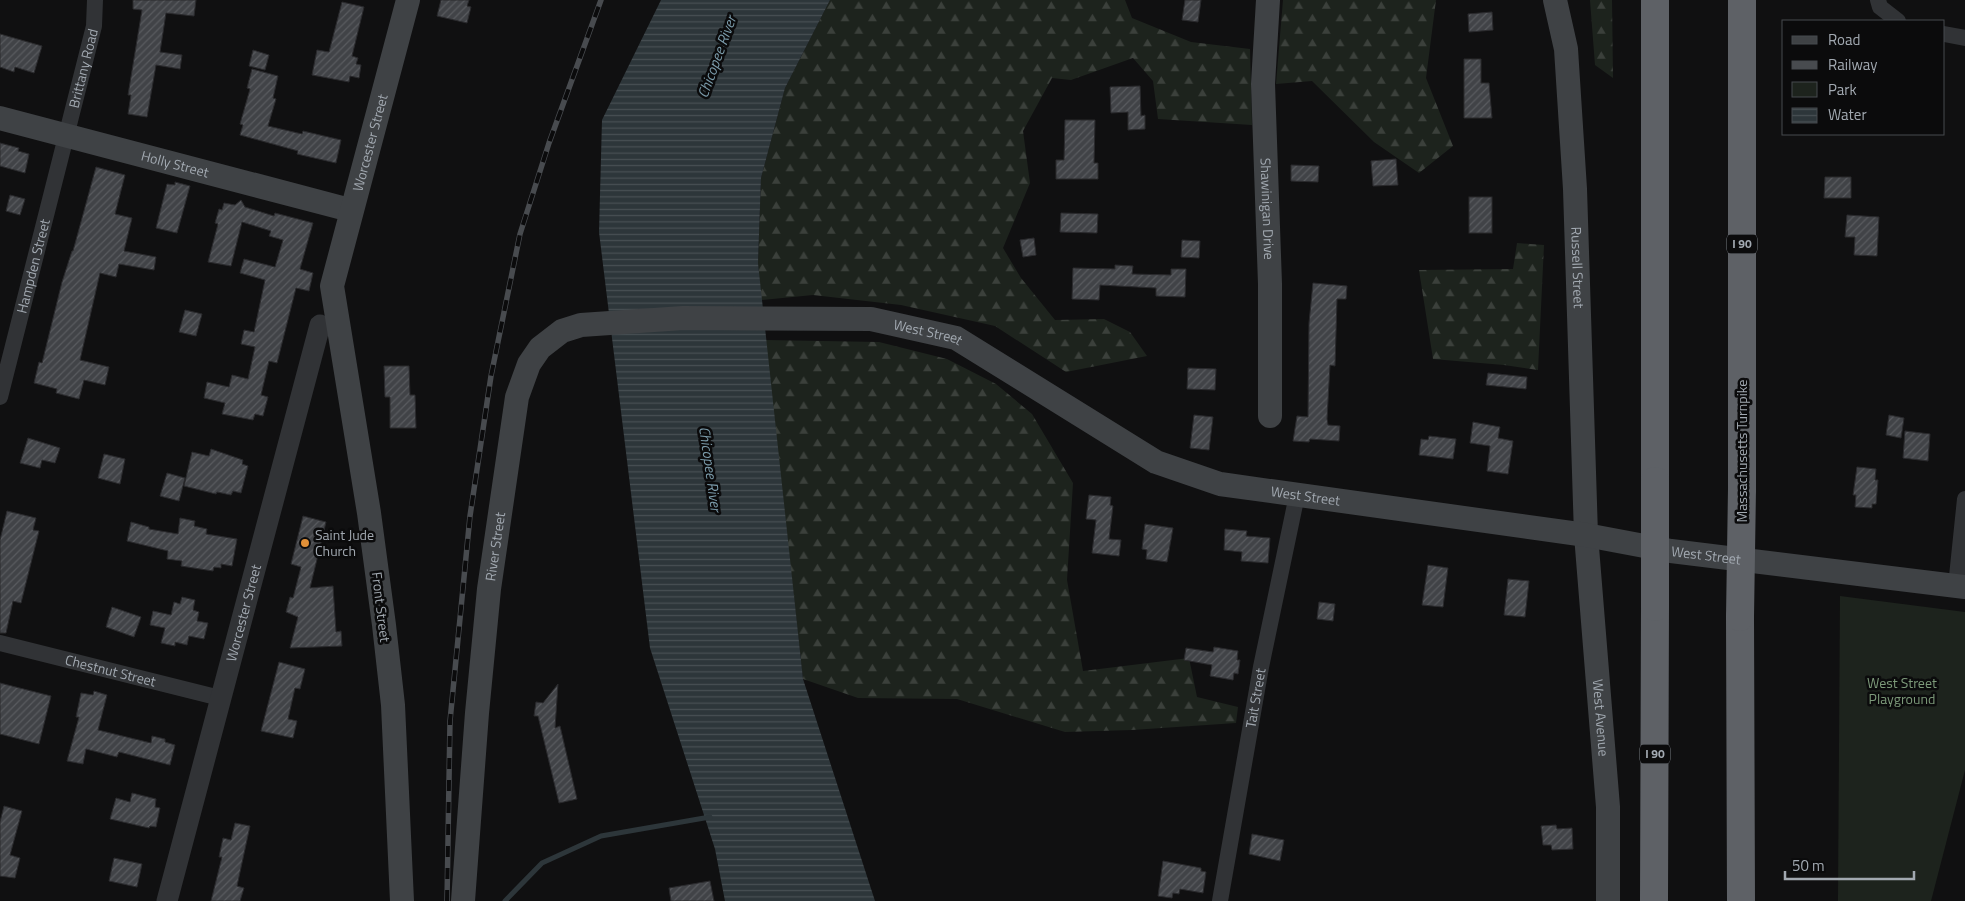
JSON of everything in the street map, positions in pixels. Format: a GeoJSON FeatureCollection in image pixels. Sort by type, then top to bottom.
{"type":"FeatureCollection","features":[{"type":"Feature","properties":{"kind":"highway","name":"I 90"},"geometry":{"type":"LineString","coordinates":[[1654,901],[1655,0]]}},
{"type":"Feature","properties":{"kind":"highway","name":"Massachusetts Turnpike"},"geometry":{"type":"LineString","coordinates":[[1741,901],[1742,0]]}},
{"type":"Feature","properties":{"kind":"main road","name":"Worcester Street"},"geometry":{"type":"LineString","coordinates":[[332,286],[350,210],[408,0]]}},
{"type":"Feature","properties":{"kind":"main road","name":"Shawinigan Drive"},"geometry":{"type":"LineString","coordinates":[[1268,0],[1263,84],[1270,284],[1270,416]]}},
{"type":"Feature","properties":{"kind":"main road","name":"Russell Street"},"geometry":{"type":"LineString","coordinates":[[1555,0],[1566,49],[1575,189],[1586,536]]}},
{"type":"Feature","properties":{"kind":"main road","name":"Holly Street"},"geometry":{"type":"LineString","coordinates":[[0,118],[350,210]]}},
{"type":"Feature","properties":{"kind":"main road","name":"Front Street"},"geometry":{"type":"LineString","coordinates":[[332,286],[369,513],[393,705],[402,901]]}},
{"type":"Feature","properties":{"kind":"main road","name":"West Street"},"geometry":{"type":"LineString","coordinates":[[683,318],[871,318],[956,338],[1156,462],[1220,484],[1586,536],[1671,551],[1960,587]]}},
{"type":"Feature","properties":{"kind":"main road","name":"River Street"},"geometry":{"type":"LineString","coordinates":[[462,901],[489,589],[518,397],[529,364],[547,341],[570,327],[683,318]]}},
{"type":"Feature","properties":{"kind":"main road","name":"West Avenue"},"geometry":{"type":"LineString","coordinates":[[1586,536],[1608,807],[1608,901]]}},
{"type":"Feature","properties":{"kind":"street","name":"Brittany Road"},"geometry":{"type":"LineString","coordinates":[[68,136],[94,26],[95,0]]}},
{"type":"Feature","properties":{"kind":"street"},"geometry":{"type":"LineString","coordinates":[[1878,0],[1880,7],[1897,20]]}},
{"type":"Feature","properties":{"kind":"street"},"geometry":{"type":"LineString","coordinates":[[1945,34],[1965,38]]}},
{"type":"Feature","properties":{"kind":"street","name":"Hampden Street"},"geometry":{"type":"LineString","coordinates":[[0,397],[68,136]]}},
{"type":"Feature","properties":{"kind":"street","name":"Worcester Street"},"geometry":{"type":"LineString","coordinates":[[167,901],[320,325]]}},
{"type":"Feature","properties":{"kind":"street","name":"Tait Street"},"geometry":{"type":"LineString","coordinates":[[1220,901],[1261,667],[1296,495]]}},
{"type":"Feature","properties":{"kind":"street"},"geometry":{"type":"LineString","coordinates":[[1960,587],[1965,499]]}},
{"type":"Feature","properties":{"kind":"street","name":"Chestnut Street"},"geometry":{"type":"LineString","coordinates":[[0,643],[220,698]]}},
{"type":"Feature","properties":{"kind":"green space"},"geometry":{"type":"Polygon","coordinates":[[[830,0],[1125,0],[1132,18],[1191,42],[1250,49],[1252,125],[1158,119],[1153,81],[1133,58],[1071,80],[1052,78],[1023,131],[1030,183],[1003,248],[1021,278],[1055,320],[1104,319],[1130,332],[1147,356],[1066,372],[995,326],[901,305],[813,295],[761,300],[758,263],[761,178],[785,88],[830,0]]]}},
{"type":"Feature","properties":{"kind":"green space"},"geometry":{"type":"Polygon","coordinates":[[[1283,0],[1436,0],[1426,78],[1453,146],[1419,173],[1374,142],[1312,81],[1276,84],[1283,0]]]}},
{"type":"Feature","properties":{"kind":"green space"},"geometry":{"type":"Polygon","coordinates":[[[1590,0],[1612,0],[1613,78],[1595,65],[1590,0]]]}},
{"type":"Feature","properties":{"kind":"green space"},"geometry":{"type":"Polygon","coordinates":[[[1517,243],[1544,245],[1538,370],[1433,359],[1419,270],[1513,269],[1517,243]]]}},
{"type":"Feature","properties":{"kind":"green space"},"geometry":{"type":"Polygon","coordinates":[[[765,340],[879,342],[947,359],[996,384],[1032,414],[1073,483],[1067,580],[1083,671],[1189,658],[1197,697],[1238,707],[1236,723],[1132,730],[1065,732],[957,699],[858,698],[803,679],[765,340]]]}},
{"type":"Feature","properties":{"kind":"green space","name":"West Street Playground"},"geometry":{"type":"Polygon","coordinates":[[[1840,596],[1965,612],[1965,770],[1931,901],[1838,901],[1840,596]]]}},
{"type":"Feature","properties":{"kind":"water","name":"Chicopee River"},"geometry":{"type":"Polygon","coordinates":[[[661,0],[830,0],[785,88],[761,178],[758,263],[803,679],[875,901],[725,901],[715,849],[650,648],[599,232],[602,120],[661,0]]]}},
{"type":"Feature","properties":{"kind":"building"},"geometry":{"type":"Polygon","coordinates":[[[133,0],[196,0],[194,16],[166,13],[160,52],[182,55],[180,69],[156,65],[147,117],[128,114],[131,95],[128,95],[142,10],[133,9],[133,0]]]}},
{"type":"Feature","properties":{"kind":"building"},"geometry":{"type":"Polygon","coordinates":[[[441,0],[469,0],[467,6],[471,7],[467,23],[437,16],[441,0]]]}},
{"type":"Feature","properties":{"kind":"building"},"geometry":{"type":"Polygon","coordinates":[[[1185,0],[1201,0],[1198,22],[1182,20],[1185,0]]]}},
{"type":"Feature","properties":{"kind":"building"},"geometry":{"type":"Polygon","coordinates":[[[342,2],[364,7],[352,56],[358,58],[356,64],[361,65],[359,78],[350,76],[349,82],[312,75],[317,50],[329,52],[342,2]]]}},
{"type":"Feature","properties":{"kind":"building"},"geometry":{"type":"Polygon","coordinates":[[[1492,12],[1493,30],[1469,32],[1468,14],[1492,12]]]}},
{"type":"Feature","properties":{"kind":"building"},"geometry":{"type":"Polygon","coordinates":[[[0,34],[42,46],[34,73],[15,67],[14,72],[0,67],[0,34]]]}},
{"type":"Feature","properties":{"kind":"building"},"geometry":{"type":"Polygon","coordinates":[[[253,50],[269,55],[265,70],[249,66],[253,50]]]}},
{"type":"Feature","properties":{"kind":"building"},"geometry":{"type":"Polygon","coordinates":[[[1464,59],[1481,59],[1481,83],[1489,83],[1492,118],[1464,118],[1464,59]]]}},
{"type":"Feature","properties":{"kind":"building"},"geometry":{"type":"Polygon","coordinates":[[[252,69],[278,76],[273,98],[276,99],[268,126],[302,134],[303,131],[341,140],[336,163],[297,154],[298,151],[240,135],[243,125],[240,124],[250,89],[247,88],[252,69]]]}},
{"type":"Feature","properties":{"kind":"building"},"geometry":{"type":"Polygon","coordinates":[[[1140,86],[1141,116],[1145,115],[1145,129],[1128,130],[1128,112],[1111,113],[1110,87],[1140,86]]]}},
{"type":"Feature","properties":{"kind":"building"},"geometry":{"type":"Polygon","coordinates":[[[1065,120],[1095,120],[1094,163],[1098,163],[1098,179],[1056,179],[1056,160],[1064,160],[1065,120]]]}},
{"type":"Feature","properties":{"kind":"building"},"geometry":{"type":"Polygon","coordinates":[[[0,143],[19,148],[18,151],[29,154],[25,173],[0,166],[0,143]]]}},
{"type":"Feature","properties":{"kind":"building"},"geometry":{"type":"Polygon","coordinates":[[[1396,159],[1398,185],[1373,186],[1371,161],[1396,159]]]}},
{"type":"Feature","properties":{"kind":"building"},"geometry":{"type":"Polygon","coordinates":[[[1291,165],[1319,166],[1318,182],[1291,181],[1291,165]]]}},
{"type":"Feature","properties":{"kind":"building"},"geometry":{"type":"Polygon","coordinates":[[[96,167],[125,175],[115,214],[132,218],[124,251],[156,257],[154,270],[119,264],[116,277],[100,273],[80,360],[109,367],[105,385],[84,380],[79,399],[56,393],[57,389],[34,383],[39,362],[42,363],[62,282],[73,251],[96,167]]]}},
{"type":"Feature","properties":{"kind":"building"},"geometry":{"type":"Polygon","coordinates":[[[1825,177],[1851,177],[1851,198],[1824,198],[1825,177]]]}},
{"type":"Feature","properties":{"kind":"building"},"geometry":{"type":"Polygon","coordinates":[[[175,182],[190,186],[177,233],[156,228],[167,184],[175,185],[175,182]]]}},
{"type":"Feature","properties":{"kind":"building"},"geometry":{"type":"Polygon","coordinates":[[[10,195],[25,199],[20,215],[6,211],[10,195]]]}},
{"type":"Feature","properties":{"kind":"building"},"geometry":{"type":"Polygon","coordinates":[[[1469,197],[1492,197],[1492,233],[1469,233],[1469,197]]]}},
{"type":"Feature","properties":{"kind":"building"},"geometry":{"type":"Polygon","coordinates":[[[241,200],[245,207],[274,216],[275,213],[313,223],[300,269],[313,273],[309,291],[296,288],[277,363],[269,361],[261,395],[268,397],[263,416],[255,414],[253,420],[222,414],[225,403],[204,398],[207,382],[229,387],[232,375],[248,379],[255,347],[241,344],[244,330],[254,332],[265,280],[240,273],[244,259],[275,267],[283,240],[269,236],[271,231],[242,222],[231,266],[208,262],[218,224],[215,223],[219,209],[222,210],[224,203],[235,205],[241,200]]]}},
{"type":"Feature","properties":{"kind":"building"},"geometry":{"type":"Polygon","coordinates":[[[1061,213],[1098,214],[1097,233],[1060,232],[1061,213]]]}},
{"type":"Feature","properties":{"kind":"building"},"geometry":{"type":"Polygon","coordinates":[[[1847,215],[1879,217],[1877,256],[1854,255],[1855,237],[1845,237],[1847,215]]]}},
{"type":"Feature","properties":{"kind":"building"},"geometry":{"type":"Polygon","coordinates":[[[1034,238],[1036,255],[1023,257],[1020,240],[1034,238]]]}},
{"type":"Feature","properties":{"kind":"building"},"geometry":{"type":"Polygon","coordinates":[[[1182,240],[1200,241],[1199,258],[1181,257],[1182,240]]]}},
{"type":"Feature","properties":{"kind":"building"},"geometry":{"type":"Polygon","coordinates":[[[1115,265],[1133,266],[1132,274],[1171,275],[1171,269],[1186,269],[1185,297],[1156,296],[1156,288],[1100,285],[1099,300],[1072,299],[1073,268],[1115,269],[1115,265]]]}},
{"type":"Feature","properties":{"kind":"building"},"geometry":{"type":"Polygon","coordinates":[[[1313,283],[1347,286],[1346,299],[1337,299],[1335,366],[1330,365],[1327,419],[1328,425],[1340,426],[1339,441],[1310,439],[1309,442],[1293,441],[1297,416],[1308,417],[1309,323],[1313,283]]]}},
{"type":"Feature","properties":{"kind":"building"},"geometry":{"type":"Polygon","coordinates":[[[185,310],[202,314],[196,336],[179,332],[185,310]]]}},
{"type":"Feature","properties":{"kind":"building"},"geometry":{"type":"Polygon","coordinates":[[[384,366],[409,366],[410,395],[415,395],[416,428],[390,428],[390,397],[385,397],[384,366]]]}},
{"type":"Feature","properties":{"kind":"building"},"geometry":{"type":"Polygon","coordinates":[[[1188,368],[1216,369],[1215,390],[1187,389],[1188,368]]]}},
{"type":"Feature","properties":{"kind":"building"},"geometry":{"type":"Polygon","coordinates":[[[1488,373],[1527,377],[1526,389],[1486,385],[1488,373]]]}},
{"type":"Feature","properties":{"kind":"building"},"geometry":{"type":"Polygon","coordinates":[[[1194,415],[1213,417],[1209,450],[1190,448],[1194,415]]]}},
{"type":"Feature","properties":{"kind":"building"},"geometry":{"type":"Polygon","coordinates":[[[1889,415],[1904,418],[1901,438],[1886,435],[1889,415]]]}},
{"type":"Feature","properties":{"kind":"building"},"geometry":{"type":"Polygon","coordinates":[[[1473,422],[1500,427],[1498,438],[1513,441],[1508,474],[1487,471],[1490,446],[1470,443],[1473,422]]]}},
{"type":"Feature","properties":{"kind":"building"},"geometry":{"type":"Polygon","coordinates":[[[1905,431],[1930,434],[1928,461],[1903,458],[1905,431]]]}},
{"type":"Feature","properties":{"kind":"building"},"geometry":{"type":"Polygon","coordinates":[[[1429,436],[1456,439],[1453,459],[1419,455],[1421,439],[1428,440],[1429,436]]]}},
{"type":"Feature","properties":{"kind":"building"},"geometry":{"type":"Polygon","coordinates":[[[28,438],[60,448],[55,463],[42,460],[40,468],[20,463],[28,438]]]}},
{"type":"Feature","properties":{"kind":"building"},"geometry":{"type":"Polygon","coordinates":[[[211,449],[243,460],[242,464],[248,466],[241,493],[233,491],[231,495],[217,492],[216,494],[184,486],[192,452],[209,456],[211,449]]]}},
{"type":"Feature","properties":{"kind":"building"},"geometry":{"type":"Polygon","coordinates":[[[104,454],[125,459],[120,484],[98,478],[104,454]]]}},
{"type":"Feature","properties":{"kind":"building"},"geometry":{"type":"Polygon","coordinates":[[[1857,467],[1876,469],[1875,480],[1878,480],[1876,504],[1872,504],[1872,508],[1855,507],[1856,495],[1853,495],[1857,467]]]}},
{"type":"Feature","properties":{"kind":"building"},"geometry":{"type":"Polygon","coordinates":[[[167,473],[185,478],[179,501],[160,496],[167,473]]]}},
{"type":"Feature","properties":{"kind":"building"},"geometry":{"type":"Polygon","coordinates":[[[1089,495],[1111,497],[1110,505],[1113,506],[1109,539],[1121,540],[1119,556],[1092,553],[1096,520],[1086,519],[1089,495]]]}},
{"type":"Feature","properties":{"kind":"building"},"geometry":{"type":"Polygon","coordinates":[[[7,511],[36,518],[33,530],[39,531],[21,603],[13,601],[6,633],[0,633],[0,540],[7,511]]]}},
{"type":"Feature","properties":{"kind":"building"},"geometry":{"type":"Polygon","coordinates":[[[303,516],[326,522],[310,588],[333,586],[336,632],[341,631],[342,646],[290,648],[298,617],[286,612],[290,597],[293,598],[301,567],[291,564],[303,516]]]}},
{"type":"Feature","properties":{"kind":"building"},"geometry":{"type":"Polygon","coordinates":[[[180,518],[195,521],[194,526],[207,529],[206,534],[237,539],[232,566],[221,564],[221,568],[214,567],[213,571],[181,566],[182,561],[167,559],[168,551],[127,541],[131,522],[149,527],[149,529],[178,534],[180,518]]]}},
{"type":"Feature","properties":{"kind":"building"},"geometry":{"type":"Polygon","coordinates":[[[1145,524],[1173,528],[1167,562],[1146,559],[1147,550],[1142,549],[1145,524]]]}},
{"type":"Feature","properties":{"kind":"building"},"geometry":{"type":"Polygon","coordinates":[[[1225,529],[1247,531],[1246,536],[1270,538],[1268,563],[1241,561],[1242,552],[1224,550],[1225,529]]]}},
{"type":"Feature","properties":{"kind":"building"},"geometry":{"type":"Polygon","coordinates":[[[1428,565],[1448,568],[1443,607],[1422,605],[1428,565]]]}},
{"type":"Feature","properties":{"kind":"building"},"geometry":{"type":"Polygon","coordinates":[[[1508,579],[1529,581],[1525,617],[1504,615],[1508,579]]]}},
{"type":"Feature","properties":{"kind":"building"},"geometry":{"type":"Polygon","coordinates":[[[182,597],[195,600],[193,610],[199,612],[197,621],[208,623],[204,639],[189,636],[187,645],[175,642],[175,646],[161,643],[165,628],[150,625],[153,611],[171,615],[174,602],[180,604],[182,597]]]}},
{"type":"Feature","properties":{"kind":"building"},"geometry":{"type":"Polygon","coordinates":[[[1319,602],[1335,604],[1333,621],[1317,619],[1319,602]]]}},
{"type":"Feature","properties":{"kind":"building"},"geometry":{"type":"Polygon","coordinates":[[[112,607],[141,617],[134,637],[106,627],[112,607]]]}},
{"type":"Feature","properties":{"kind":"building"},"geometry":{"type":"Polygon","coordinates":[[[1214,647],[1238,651],[1237,660],[1240,660],[1238,674],[1234,673],[1233,680],[1210,676],[1212,665],[1184,660],[1186,648],[1213,652],[1214,647]]]}},
{"type":"Feature","properties":{"kind":"building"},"geometry":{"type":"Polygon","coordinates":[[[279,662],[305,669],[300,689],[295,688],[288,719],[297,721],[293,738],[261,731],[279,662]]]}},
{"type":"Feature","properties":{"kind":"building"},"geometry":{"type":"Polygon","coordinates":[[[0,683],[51,696],[39,744],[0,734],[0,683]]]}},
{"type":"Feature","properties":{"kind":"building"},"geometry":{"type":"Polygon","coordinates":[[[558,684],[555,728],[560,726],[577,799],[559,803],[538,716],[534,716],[536,702],[543,703],[558,684]]]}},
{"type":"Feature","properties":{"kind":"building"},"geometry":{"type":"Polygon","coordinates":[[[94,691],[107,695],[98,730],[151,743],[152,736],[165,739],[165,742],[175,745],[170,765],[119,752],[117,757],[86,749],[83,764],[67,761],[79,717],[76,717],[81,693],[93,695],[94,691]]]}},
{"type":"Feature","properties":{"kind":"building"},"geometry":{"type":"Polygon","coordinates":[[[132,793],[156,799],[155,807],[160,808],[156,827],[150,826],[149,828],[110,819],[116,798],[130,802],[132,793]]]}},
{"type":"Feature","properties":{"kind":"building"},"geometry":{"type":"Polygon","coordinates":[[[4,806],[22,811],[10,855],[20,858],[15,878],[0,876],[0,822],[4,806]]]}},
{"type":"Feature","properties":{"kind":"building"},"geometry":{"type":"Polygon","coordinates":[[[235,823],[250,826],[237,886],[244,888],[240,901],[211,901],[222,857],[219,857],[223,838],[231,840],[235,823]]]}},
{"type":"Feature","properties":{"kind":"building"},"geometry":{"type":"Polygon","coordinates":[[[1556,825],[1557,829],[1572,828],[1573,849],[1552,850],[1551,845],[1543,845],[1541,826],[1556,825]]]}},
{"type":"Feature","properties":{"kind":"building"},"geometry":{"type":"Polygon","coordinates":[[[1252,834],[1284,840],[1280,861],[1249,854],[1252,834]]]}},
{"type":"Feature","properties":{"kind":"building"},"geometry":{"type":"Polygon","coordinates":[[[114,858],[142,864],[137,887],[109,881],[114,858]]]}},
{"type":"Feature","properties":{"kind":"building"},"geometry":{"type":"Polygon","coordinates":[[[1163,861],[1201,868],[1201,871],[1206,872],[1203,893],[1180,889],[1179,894],[1173,893],[1172,898],[1158,896],[1163,861]]]}},
{"type":"Feature","properties":{"kind":"building"},"geometry":{"type":"Polygon","coordinates":[[[710,881],[714,901],[671,901],[669,888],[710,881]]]}},
{"type":"Feature","properties":{"kind":"waterway"},"geometry":{"type":"LineString","coordinates":[[505,901],[542,863],[601,836],[710,817]]}},
{"type":"Feature","properties":{"kind":"railway"},"geometry":{"type":"LineString","coordinates":[[447,901],[450,721],[470,516],[491,376],[520,234],[549,143],[601,0]]}},
{"type":"Feature","properties":{"kind":"place","name":"Saint Jude Church"},"geometry":{"type":"Point","coordinates":[305,543]}}]}
